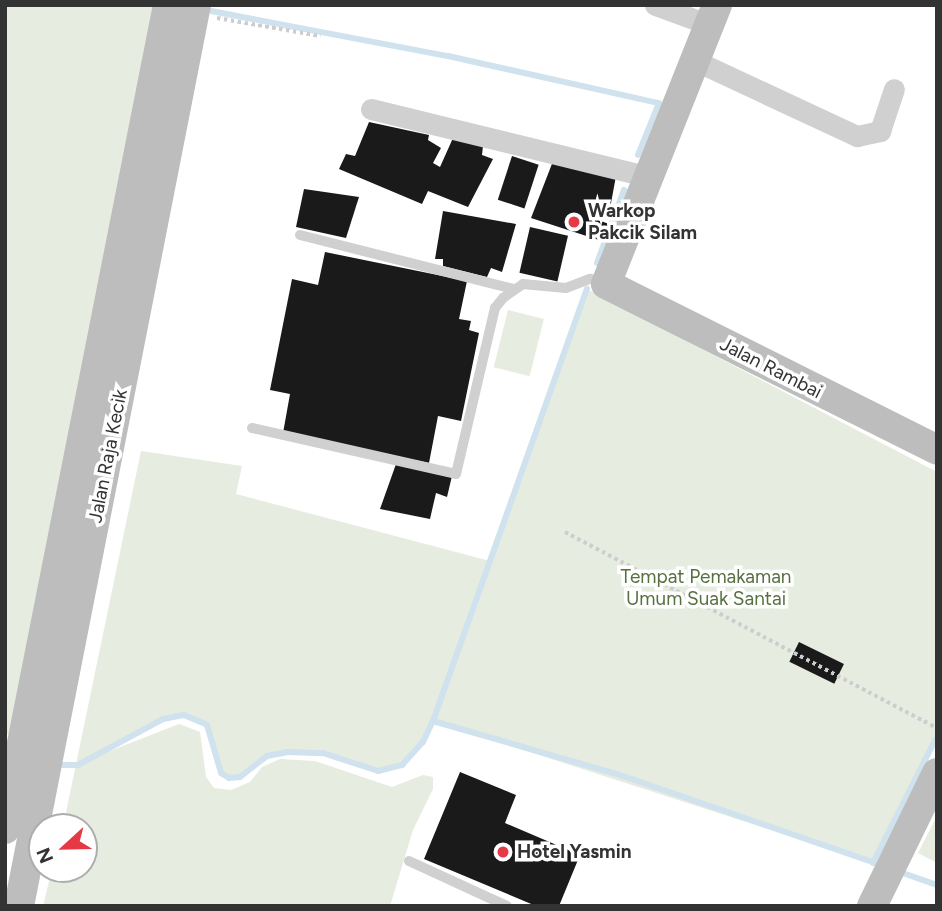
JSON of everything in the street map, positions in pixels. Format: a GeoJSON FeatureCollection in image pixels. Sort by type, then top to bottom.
{"type":"FeatureCollection","features":[{"type":"Feature","properties":{"kind":"main road","name":"Jalan Raja Kecik"},"geometry":{"type":"LineString","coordinates":[[19,906],[15,826],[42,712],[186,8]]}},
{"type":"Feature","properties":{"kind":"main road"},"geometry":{"type":"LineString","coordinates":[[606,284],[651,177],[713,15]]}},
{"type":"Feature","properties":{"kind":"main road","name":"Jalan Rambai"},"geometry":{"type":"LineString","coordinates":[[606,284],[937,450]]}},
{"type":"Feature","properties":{"kind":"main road"},"geometry":{"type":"LineString","coordinates":[[874,903],[937,773]]}},
{"type":"Feature","properties":{"kind":"street"},"geometry":{"type":"LineString","coordinates":[[654,5],[713,15]]}},
{"type":"Feature","properties":{"kind":"street"},"geometry":{"type":"LineString","coordinates":[[696,61],[857,136],[880,131],[894,89]]}},
{"type":"Feature","properties":{"kind":"street"},"geometry":{"type":"LineString","coordinates":[[371,109],[651,177]]}},
{"type":"Feature","properties":{"kind":"lane"},"geometry":{"type":"LineString","coordinates":[[300,235],[514,289]]}},
{"type":"Feature","properties":{"kind":"lane"},"geometry":{"type":"LineString","coordinates":[[252,428],[456,474],[495,309],[514,289],[523,284],[566,288],[590,279],[606,284]]}},
{"type":"Feature","properties":{"kind":"lane"},"geometry":{"type":"LineString","coordinates":[[409,861],[507,906]]}},
{"type":"Feature","properties":{"kind":"path"},"geometry":{"type":"LineString","coordinates":[[186,8],[320,36]]}},
{"type":"Feature","properties":{"kind":"path"},"geometry":{"type":"LineString","coordinates":[[565,532],[937,728]]}},
{"type":"Feature","properties":{"kind":"green space"},"geometry":{"type":"Polygon","coordinates":[[[5,5],[154,5],[10,734],[5,734],[5,5]]]}},
{"type":"Feature","properties":{"kind":"green space","name":"Tempat Pemakaman Umum Suak Santai"},"geometry":{"type":"Polygon","coordinates":[[[587,289],[937,472],[937,736],[873,863],[434,721],[423,742],[402,765],[383,770],[323,753],[287,752],[267,756],[240,777],[229,778],[221,773],[207,725],[184,715],[163,719],[92,758],[179,724],[200,732],[206,777],[214,788],[231,790],[250,782],[262,767],[280,759],[315,761],[392,787],[423,775],[433,777],[433,789],[413,830],[390,906],[43,906],[49,883],[98,883],[98,813],[66,813],[141,451],[242,466],[236,494],[490,561],[587,289]]]}},
{"type":"Feature","properties":{"kind":"green space"},"geometry":{"type":"Polygon","coordinates":[[[508,310],[544,319],[530,376],[494,367],[508,310]]]}},
{"type":"Feature","properties":{"kind":"green space"},"geometry":{"type":"Polygon","coordinates":[[[937,816],[937,863],[918,853],[937,816]]]}},
{"type":"Feature","properties":{"kind":"building"},"geometry":{"type":"Polygon","coordinates":[[[369,122],[429,135],[428,140],[441,148],[433,163],[440,167],[453,138],[483,146],[482,155],[493,159],[468,207],[428,191],[422,204],[339,169],[346,154],[355,156],[369,122]]]}},
{"type":"Feature","properties":{"kind":"building"},"geometry":{"type":"Polygon","coordinates":[[[512,156],[539,165],[524,208],[498,200],[512,156]]]}},
{"type":"Feature","properties":{"kind":"building"},"geometry":{"type":"Polygon","coordinates":[[[555,156],[616,176],[609,214],[602,212],[598,220],[612,225],[605,242],[531,218],[555,156]]]}},
{"type":"Feature","properties":{"kind":"building"},"geometry":{"type":"Polygon","coordinates":[[[304,189],[359,197],[346,238],[296,227],[304,189]]]}},
{"type":"Feature","properties":{"kind":"building"},"geometry":{"type":"Polygon","coordinates":[[[443,211],[516,224],[502,272],[491,268],[487,277],[443,266],[443,259],[435,259],[443,211]]]}},
{"type":"Feature","properties":{"kind":"building"},"geometry":{"type":"Polygon","coordinates":[[[530,227],[568,236],[557,282],[519,273],[530,227]]]}},
{"type":"Feature","properties":{"kind":"building"},"geometry":{"type":"Polygon","coordinates":[[[325,252],[467,281],[459,319],[471,321],[469,330],[479,333],[461,421],[438,416],[429,463],[283,433],[290,394],[270,390],[292,279],[318,285],[325,252]]]}},
{"type":"Feature","properties":{"kind":"building"},"geometry":{"type":"Polygon","coordinates":[[[396,464],[452,476],[447,497],[436,493],[430,519],[380,509],[396,464]]]}},
{"type":"Feature","properties":{"kind":"building"},"geometry":{"type":"Polygon","coordinates":[[[799,642],[844,664],[834,684],[789,662],[799,642]]]}},
{"type":"Feature","properties":{"kind":"building"},"geometry":{"type":"Polygon","coordinates":[[[460,772],[516,795],[505,823],[580,855],[559,906],[536,906],[424,859],[460,772]]]}},
{"type":"Feature","properties":{"kind":"waterway"},"geometry":{"type":"LineString","coordinates":[[211,11],[448,56],[659,103],[638,155]]}},
{"type":"Feature","properties":{"kind":"waterway"},"geometry":{"type":"LineString","coordinates":[[597,263],[624,190]]}},
{"type":"Feature","properties":{"kind":"waterway"},"geometry":{"type":"LineString","coordinates":[[433,721],[587,289]]}},
{"type":"Feature","properties":{"kind":"waterway"},"geometry":{"type":"LineString","coordinates":[[56,765],[78,765],[163,719],[184,715],[207,725],[221,773],[229,778],[240,777],[267,756],[287,752],[323,753],[378,771],[402,765],[423,742],[433,721],[620,775],[884,866]]}},
{"type":"Feature","properties":{"kind":"waterway"},"geometry":{"type":"LineString","coordinates":[[873,863],[935,740]]}},
{"type":"Feature","properties":{"kind":"waterway"},"geometry":{"type":"LineString","coordinates":[[897,871],[937,885]]}},
{"type":"Feature","properties":{"kind":"place","name":"Warkop Pakcik Silam"},"geometry":{"type":"Point","coordinates":[574,222]}},
{"type":"Feature","properties":{"kind":"place","name":"Hotel Yasmin"},"geometry":{"type":"Point","coordinates":[503,852]}}]}
